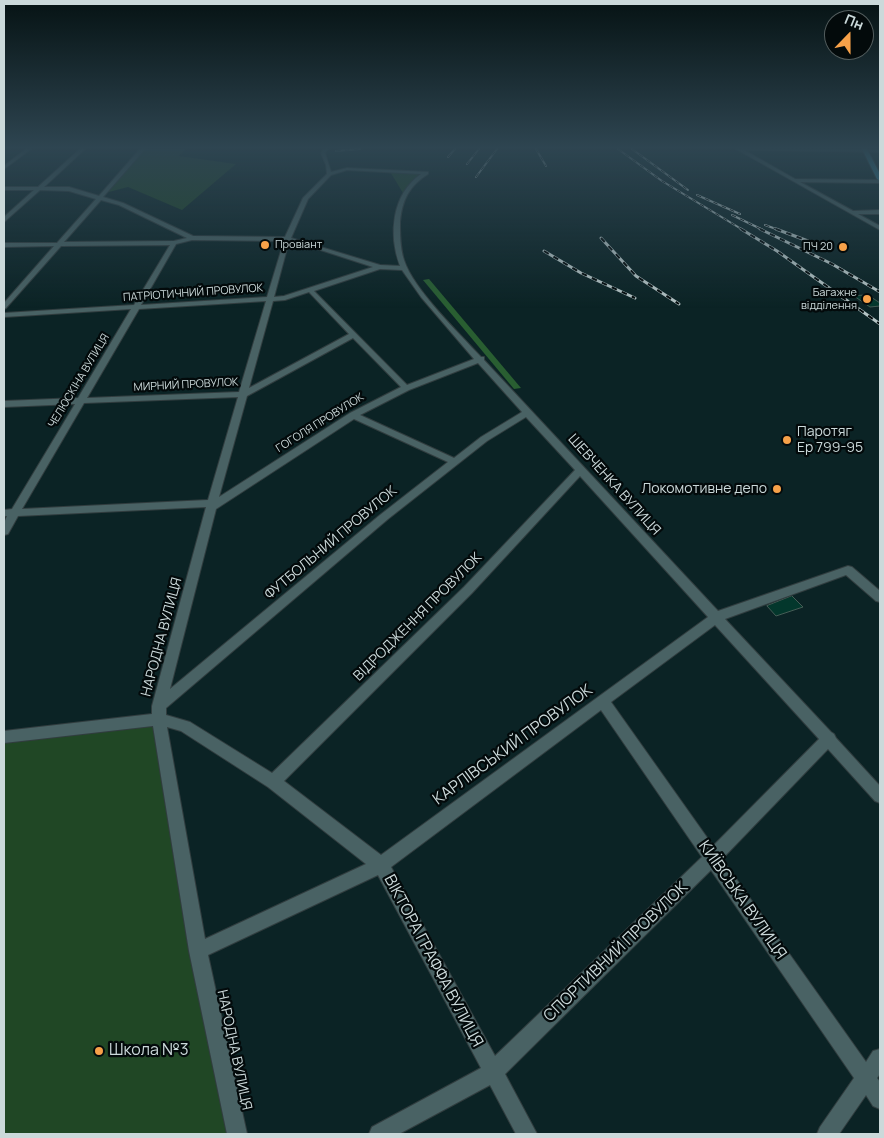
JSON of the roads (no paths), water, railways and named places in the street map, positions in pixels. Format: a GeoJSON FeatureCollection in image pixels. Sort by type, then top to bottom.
{"type":"FeatureCollection","features":[{"type":"Feature","properties":{"kind":"street"},"geometry":{"type":"LineString","coordinates":[[4,220],[24,202]]}},
{"type":"Feature","properties":{"kind":"street"},"geometry":{"type":"LineString","coordinates":[[4,307],[97,202]]}},
{"type":"Feature","properties":{"kind":"street"},"geometry":{"type":"LineString","coordinates":[[115,202],[192,238]]}},
{"type":"Feature","properties":{"kind":"street","name":"НАРОДНА ВУЛИЦЯ"},"geometry":{"type":"LineString","coordinates":[[237,1134],[198,951],[159,712],[211,505],[287,239],[304,202]]}},
{"type":"Feature","properties":{"kind":"street","name":"ШЕВЧЕНКА ВУЛИЦЯ"},"geometry":{"type":"LineString","coordinates":[[401,202],[397,242],[403,268],[447,325],[829,738],[880,796]]}},
{"type":"Feature","properties":{"kind":"street"},"geometry":{"type":"LineString","coordinates":[[834,202],[880,228]]}},
{"type":"Feature","properties":{"kind":"street"},"geometry":{"type":"LineString","coordinates":[[852,212],[880,212]]}},
{"type":"Feature","properties":{"kind":"street"},"geometry":{"type":"LineString","coordinates":[[4,245],[174,243],[192,238]]}},
{"type":"Feature","properties":{"kind":"street","name":"ПАТРІОТИЧНИЙ ПРОВУЛОК"},"geometry":{"type":"LineString","coordinates":[[192,238],[297,240],[379,266],[403,268]]}},
{"type":"Feature","properties":{"kind":"street","name":"ЧЕЛЮСКІНА ВУЛИЦЯ"},"geometry":{"type":"LineString","coordinates":[[4,531],[9,513],[80,401],[174,243]]}},
{"type":"Feature","properties":{"kind":"street","name":"ПАТРІОТИЧНИЙ ПРОВУЛОК"},"geometry":{"type":"LineString","coordinates":[[4,315],[285,298],[379,266]]}},
{"type":"Feature","properties":{"kind":"street"},"geometry":{"type":"LineString","coordinates":[[310,290],[406,388]]}},
{"type":"Feature","properties":{"kind":"street","name":"МИРНИЙ ПРОВУЛОК"},"geometry":{"type":"LineString","coordinates":[[4,404],[244,394],[354,335]]}},
{"type":"Feature","properties":{"kind":"street","name":"ГОГОЛЯ ПРОВУЛОК"},"geometry":{"type":"LineString","coordinates":[[211,505],[353,415],[406,388],[481,360]]}},
{"type":"Feature","properties":{"kind":"street","name":"ФУТБОЛЬНИЙ ПРОВУЛОК"},"geometry":{"type":"LineString","coordinates":[[159,712],[384,517],[484,439],[528,412]]}},
{"type":"Feature","properties":{"kind":"street"},"geometry":{"type":"LineString","coordinates":[[353,415],[455,462]]}},
{"type":"Feature","properties":{"kind":"street","name":"ВІДРОДЖЕННЯ ПРОВУЛОК"},"geometry":{"type":"LineString","coordinates":[[273,782],[428,630],[534,521],[580,470]]}},
{"type":"Feature","properties":{"kind":"street"},"geometry":{"type":"LineString","coordinates":[[9,513],[211,505]]}},
{"type":"Feature","properties":{"kind":"street","name":"КАРЛІВСЬКИЙ ПРОВУЛОК"},"geometry":{"type":"LineString","coordinates":[[198,951],[381,865],[716,617],[848,570],[880,598]]}},
{"type":"Feature","properties":{"kind":"street","name":"КИЇВСЬКА ВУЛИЦЯ"},"geometry":{"type":"LineString","coordinates":[[602,701],[713,857],[880,1099]]}},
{"type":"Feature","properties":{"kind":"street"},"geometry":{"type":"LineString","coordinates":[[4,737],[159,712]]}},
{"type":"Feature","properties":{"kind":"street","name":"ВІКТОРА ГРАФФА ВУЛИЦЯ"},"geometry":{"type":"LineString","coordinates":[[159,712],[186,726],[273,782],[381,865],[492,1073],[527,1134]]}},
{"type":"Feature","properties":{"kind":"street","name":"СПОРТИВНИЙ ПРОВУЛОК"},"geometry":{"type":"LineString","coordinates":[[379,1134],[492,1073],[713,857],[829,738]]}},
{"type":"Feature","properties":{"kind":"street"},"geometry":{"type":"LineString","coordinates":[[826,1134],[880,1058]]}},
{"type":"Feature","properties":{"kind":"railway"},"geometry":{"type":"LineString","coordinates":[[697,202],[743,230]]}},
{"type":"Feature","properties":{"kind":"railway"},"geometry":{"type":"LineString","coordinates":[[713,202],[740,214]]}},
{"type":"Feature","properties":{"kind":"railway"},"geometry":{"type":"LineString","coordinates":[[732,215],[763,230]]}},
{"type":"Feature","properties":{"kind":"railway"},"geometry":{"type":"LineString","coordinates":[[765,225],[779,230]]}},
{"type":"Feature","properties":{"kind":"railway"},"geometry":{"type":"LineString","coordinates":[[741,229],[777,251],[880,324]]}},
{"type":"Feature","properties":{"kind":"railway"},"geometry":{"type":"LineString","coordinates":[[760,229],[832,264],[880,292]]}},
{"type":"Feature","properties":{"kind":"railway"},"geometry":{"type":"LineString","coordinates":[[776,229],[808,241]]}},
{"type":"Feature","properties":{"kind":"railway"},"geometry":{"type":"LineString","coordinates":[[601,238],[636,276],[679,304]]}},
{"type":"Feature","properties":{"kind":"railway"},"geometry":{"type":"LineString","coordinates":[[544,251],[581,273],[635,298]]}},
{"type":"Feature","properties":{"kind":"place","name":"Провіант"},"geometry":{"type":"Point","coordinates":[265,245]}},
{"type":"Feature","properties":{"kind":"place","name":"ПЧ 20"},"geometry":{"type":"Point","coordinates":[843,247]}},
{"type":"Feature","properties":{"kind":"place","name":"Багажне відділення"},"geometry":{"type":"Point","coordinates":[867,299]}},
{"type":"Feature","properties":{"kind":"place","name":"Паротяг Ер 799-95"},"geometry":{"type":"Point","coordinates":[787,440]}},
{"type":"Feature","properties":{"kind":"place","name":"Локомотивне депо"},"geometry":{"type":"Point","coordinates":[777,489]}},
{"type":"Feature","properties":{"kind":"place","name":"Школа №3"},"geometry":{"type":"Point","coordinates":[99,1051]}}]}
